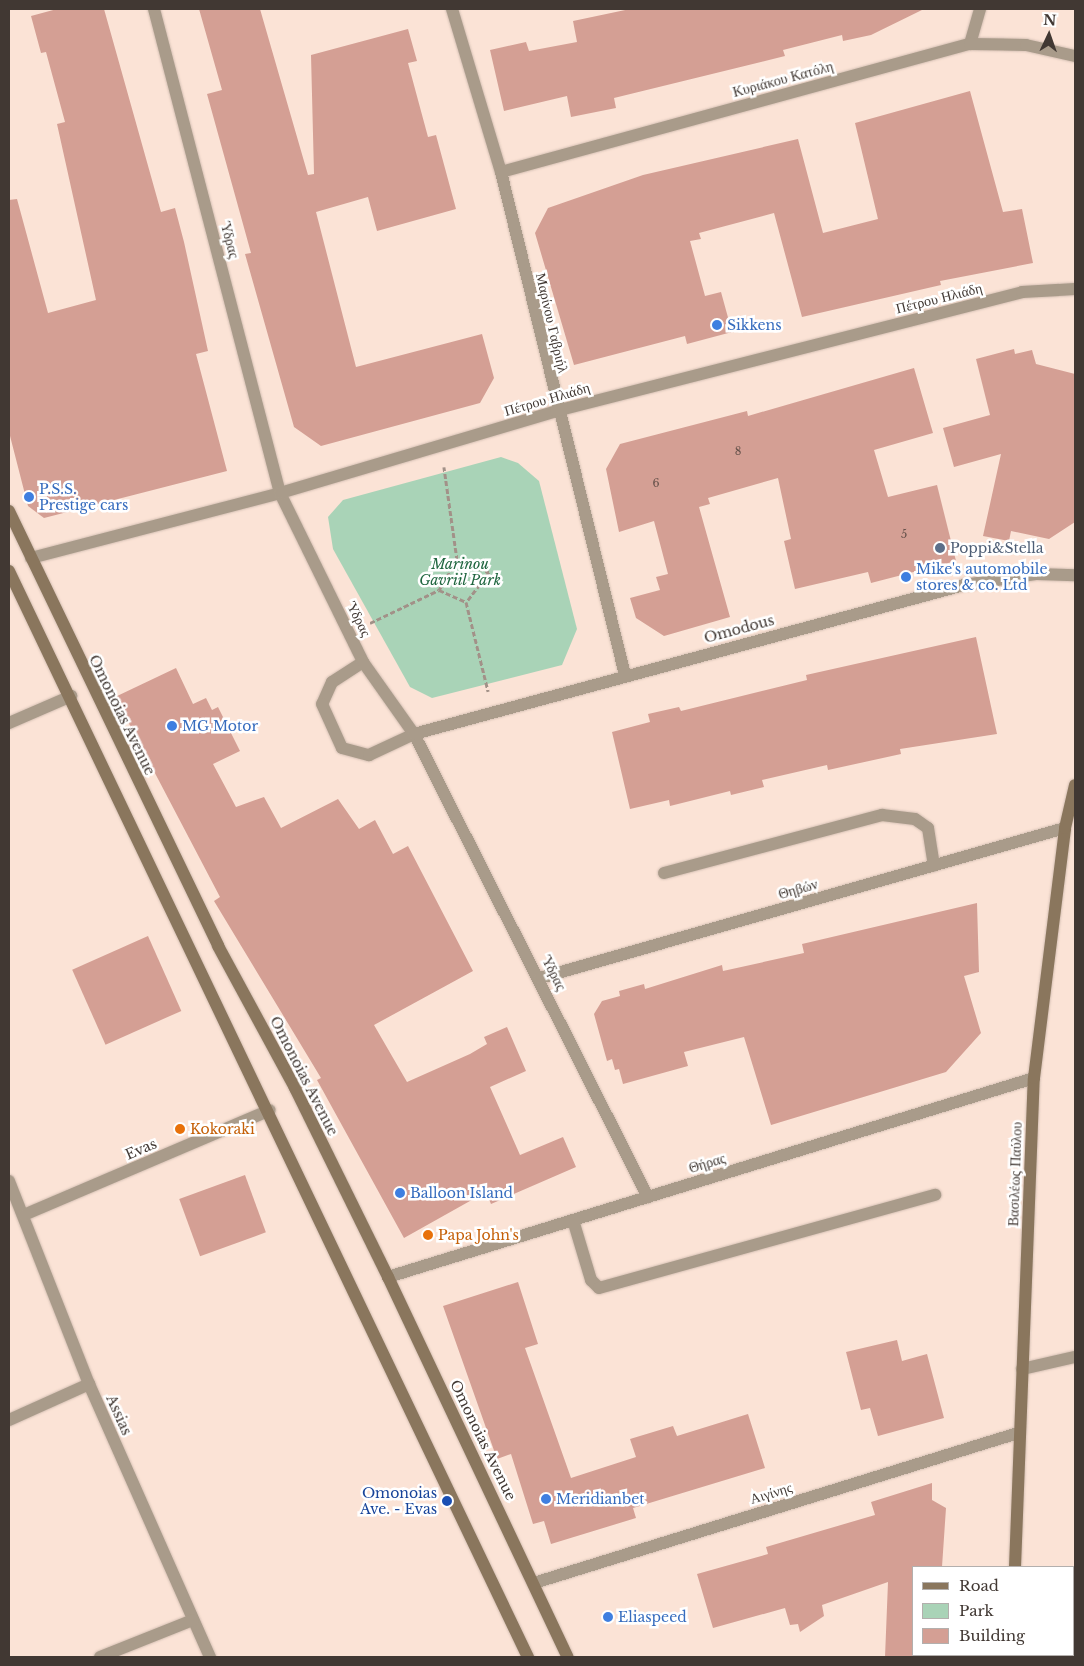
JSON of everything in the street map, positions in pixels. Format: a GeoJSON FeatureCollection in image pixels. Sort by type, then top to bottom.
{"type":"FeatureCollection","features":[{"type":"Feature","properties":{"kind":"main road","name":"Omonoias Avenue"},"geometry":{"type":"LineString","coordinates":[[9,511],[218,946],[295,1088],[388,1277],[568,1657]]}},
{"type":"Feature","properties":{"kind":"main road"},"geometry":{"type":"LineString","coordinates":[[9,571],[71,696],[192,960],[270,1110],[528,1657]]}},
{"type":"Feature","properties":{"kind":"main road","name":"Βασιλέως Παύλου"},"geometry":{"type":"LineString","coordinates":[[1015,1566],[1018,1433],[1034,1078],[1064,828],[1075,785]]}},
{"type":"Feature","properties":{"kind":"street","name":"Ύδρας"},"geometry":{"type":"LineString","coordinates":[[154,9],[280,493],[363,662],[414,734],[540,978],[648,1197]]}},
{"type":"Feature","properties":{"kind":"street","name":"Μαρίνου Γαβριήλ"},"geometry":{"type":"LineString","coordinates":[[452,9],[501,172],[556,411],[626,675]]}},
{"type":"Feature","properties":{"kind":"street"},"geometry":{"type":"LineString","coordinates":[[970,44],[980,9]]}},
{"type":"Feature","properties":{"kind":"street","name":"Κυριάκου Κατόλη"},"geometry":{"type":"LineString","coordinates":[[501,172],[970,44],[1026,45],[1075,56]]}},
{"type":"Feature","properties":{"kind":"street","name":"Πέτρου Ηλιάδη"},"geometry":{"type":"LineString","coordinates":[[31,558],[280,493],[556,411],[1022,292],[1075,289]]}},
{"type":"Feature","properties":{"kind":"street","name":"Omodous"},"geometry":{"type":"LineString","coordinates":[[363,662],[332,682],[322,704],[342,748],[369,755],[414,734],[626,675],[964,585],[1037,574],[1075,575]]}},
{"type":"Feature","properties":{"kind":"street"},"geometry":{"type":"LineString","coordinates":[[9,723],[71,696]]}},
{"type":"Feature","properties":{"kind":"street"},"geometry":{"type":"LineString","coordinates":[[664,873],[882,815],[915,819],[928,828],[934,866]]}},
{"type":"Feature","properties":{"kind":"street","name":"Θηβών"},"geometry":{"type":"LineString","coordinates":[[540,978],[1064,828]]}},
{"type":"Feature","properties":{"kind":"street","name":"Θήρας"},"geometry":{"type":"LineString","coordinates":[[388,1277],[1034,1078]]}},
{"type":"Feature","properties":{"kind":"street","name":"Evas"},"geometry":{"type":"LineString","coordinates":[[24,1215],[270,1110]]}},
{"type":"Feature","properties":{"kind":"street","name":"Assias"},"geometry":{"type":"LineString","coordinates":[[9,1181],[89,1384],[210,1657]]}},
{"type":"Feature","properties":{"kind":"street"},"geometry":{"type":"LineString","coordinates":[[573,1220],[591,1280],[600,1288],[935,1195]]}},
{"type":"Feature","properties":{"kind":"street"},"geometry":{"type":"LineString","coordinates":[[1022,1369],[1075,1357]]}},
{"type":"Feature","properties":{"kind":"street"},"geometry":{"type":"LineString","coordinates":[[9,1420],[89,1384]]}},
{"type":"Feature","properties":{"kind":"street","name":"Αιγίνης"},"geometry":{"type":"LineString","coordinates":[[534,1583],[1018,1433]]}},
{"type":"Feature","properties":{"kind":"street"},"geometry":{"type":"LineString","coordinates":[[100,1657],[193,1620]]}},
{"type":"Feature","properties":{"kind":"path"},"geometry":{"type":"LineString","coordinates":[[348,631],[439,590],[458,560],[438,446]]}},
{"type":"Feature","properties":{"kind":"path"},"geometry":{"type":"LineString","coordinates":[[458,560],[489,572],[466,602]]}},
{"type":"Feature","properties":{"kind":"path"},"geometry":{"type":"LineString","coordinates":[[439,590],[466,602]]}},
{"type":"Feature","properties":{"kind":"path"},"geometry":{"type":"LineString","coordinates":[[466,602],[492,712]]}},
{"type":"Feature","properties":{"kind":"green space","name":"Marinou Gavriil Park"},"geometry":{"type":"Polygon","coordinates":[[[501,457],[518,463],[539,481],[577,629],[562,665],[432,698],[410,687],[333,549],[328,517],[343,500],[501,457]]]}},
{"type":"Feature","properties":{"kind":"building"},"geometry":{"type":"Polygon","coordinates":[[[57,9],[104,9],[161,212],[175,208],[208,351],[196,354],[227,471],[44,518],[28,506],[9,432],[9,200],[17,199],[48,313],[96,300],[57,124],[65,122],[46,52],[41,53],[31,16],[57,9]]]}},
{"type":"Feature","properties":{"kind":"building"},"geometry":{"type":"Polygon","coordinates":[[[199,9],[260,9],[308,175],[314,174],[311,55],[408,29],[417,61],[408,63],[428,137],[436,135],[456,209],[377,231],[368,197],[316,212],[356,367],[482,334],[494,378],[480,403],[321,446],[294,427],[245,254],[251,253],[207,94],[222,90],[199,9]]]}},
{"type":"Feature","properties":{"kind":"building"},"geometry":{"type":"Polygon","coordinates":[[[630,9],[924,9],[871,35],[843,41],[842,35],[783,50],[785,56],[614,98],[616,108],[571,117],[567,96],[504,111],[490,50],[526,42],[529,51],[577,42],[573,21],[630,9]]]}},
{"type":"Feature","properties":{"kind":"building"},"geometry":{"type":"Polygon","coordinates":[[[970,91],[1003,212],[1022,209],[1033,263],[940,281],[941,285],[802,317],[774,213],[699,233],[701,239],[690,241],[705,296],[721,292],[732,332],[687,344],[685,336],[574,365],[535,233],[548,208],[643,175],[798,139],[823,233],[878,219],[855,123],[970,91]]]}},
{"type":"Feature","properties":{"kind":"building"},"geometry":{"type":"Polygon","coordinates":[[[1014,349],[1015,354],[1032,350],[1036,364],[1075,374],[1075,522],[1049,539],[1011,531],[1009,541],[983,536],[1001,454],[954,467],[943,428],[990,415],[976,359],[1014,349]]]}},
{"type":"Feature","properties":{"kind":"building"},"geometry":{"type":"Polygon","coordinates":[[[914,368],[933,433],[874,450],[888,497],[937,485],[956,561],[871,583],[868,572],[795,589],[784,541],[791,539],[778,478],[708,498],[710,504],[699,507],[730,617],[664,636],[636,618],[630,598],[660,590],[656,577],[668,574],[654,521],[619,532],[606,469],[620,444],[747,411],[748,416],[914,368]]]}},
{"type":"Feature","properties":{"kind":"building"},"geometry":{"type":"Polygon","coordinates":[[[976,637],[997,734],[900,749],[901,754],[828,770],[827,765],[762,780],[764,787],[731,795],[730,791],[670,806],[669,800],[630,809],[612,732],[650,722],[648,714],[679,707],[681,711],[807,680],[806,675],[976,637]]]}},
{"type":"Feature","properties":{"kind":"building"},"geometry":{"type":"Polygon","coordinates":[[[176,668],[193,704],[206,698],[212,710],[218,707],[240,751],[213,764],[236,807],[264,797],[281,828],[338,799],[359,829],[375,820],[393,854],[408,846],[473,971],[374,1025],[407,1082],[470,1054],[487,1044],[484,1037],[507,1027],[526,1071],[490,1087],[520,1155],[563,1137],[576,1167],[491,1204],[486,1192],[404,1238],[317,1080],[321,1078],[214,901],[220,897],[115,697],[176,668]]]}},
{"type":"Feature","properties":{"kind":"building"},"geometry":{"type":"Polygon","coordinates":[[[977,903],[979,972],[964,976],[981,1033],[946,1072],[771,1125],[744,1037],[684,1052],[688,1066],[623,1084],[619,1069],[615,1070],[612,1059],[607,1061],[594,1014],[602,1001],[620,996],[619,991],[644,984],[645,989],[722,965],[723,971],[804,953],[802,944],[977,903]]]}},
{"type":"Feature","properties":{"kind":"building"},"geometry":{"type":"Polygon","coordinates":[[[148,936],[181,1011],[106,1045],[72,970],[148,936]]]}},
{"type":"Feature","properties":{"kind":"building"},"geometry":{"type":"Polygon","coordinates":[[[245,1175],[266,1232],[200,1256],[179,1199],[245,1175]]]}},
{"type":"Feature","properties":{"kind":"building"},"geometry":{"type":"Polygon","coordinates":[[[518,1282],[538,1344],[525,1348],[571,1478],[636,1457],[630,1439],[673,1426],[677,1436],[748,1414],[765,1468],[633,1508],[636,1518],[551,1544],[544,1521],[533,1524],[511,1454],[497,1459],[443,1306],[518,1282]]]}},
{"type":"Feature","properties":{"kind":"building"},"geometry":{"type":"Polygon","coordinates":[[[897,1340],[902,1361],[927,1354],[944,1418],[878,1436],[870,1408],[861,1410],[846,1352],[897,1340]]]}},
{"type":"Feature","properties":{"kind":"building"},"geometry":{"type":"Polygon","coordinates":[[[932,1483],[932,1500],[946,1508],[942,1566],[912,1566],[913,1657],[885,1657],[888,1582],[822,1605],[824,1616],[800,1632],[798,1624],[790,1625],[785,1608],[713,1628],[697,1574],[768,1554],[766,1547],[875,1515],[871,1502],[932,1483]]]}},
{"type":"Feature","properties":{"kind":"place","name":"Sikkens"},"geometry":{"type":"Point","coordinates":[717,325]}},
{"type":"Feature","properties":{"kind":"place","name":"P.S.S. Prestige cars"},"geometry":{"type":"Point","coordinates":[29,497]}},
{"type":"Feature","properties":{"kind":"place","name":"Poppi&Stella"},"geometry":{"type":"Point","coordinates":[940,548]}},
{"type":"Feature","properties":{"kind":"place","name":"Mike's automobile stores & co. Ltd"},"geometry":{"type":"Point","coordinates":[906,577]}},
{"type":"Feature","properties":{"kind":"place","name":"MG Motor"},"geometry":{"type":"Point","coordinates":[172,726]}},
{"type":"Feature","properties":{"kind":"place","name":"Kokoraki"},"geometry":{"type":"Point","coordinates":[180,1129]}},
{"type":"Feature","properties":{"kind":"place","name":"Balloon Island"},"geometry":{"type":"Point","coordinates":[400,1193]}},
{"type":"Feature","properties":{"kind":"place","name":"Papa John's"},"geometry":{"type":"Point","coordinates":[428,1235]}},
{"type":"Feature","properties":{"kind":"place","name":"Meridianbet"},"geometry":{"type":"Point","coordinates":[546,1499]}},
{"type":"Feature","properties":{"kind":"place","name":"Omonoias Ave. - Evas"},"geometry":{"type":"Point","coordinates":[447,1501]}},
{"type":"Feature","properties":{"kind":"place","name":"Eliaspeed"},"geometry":{"type":"Point","coordinates":[608,1617]}}]}
